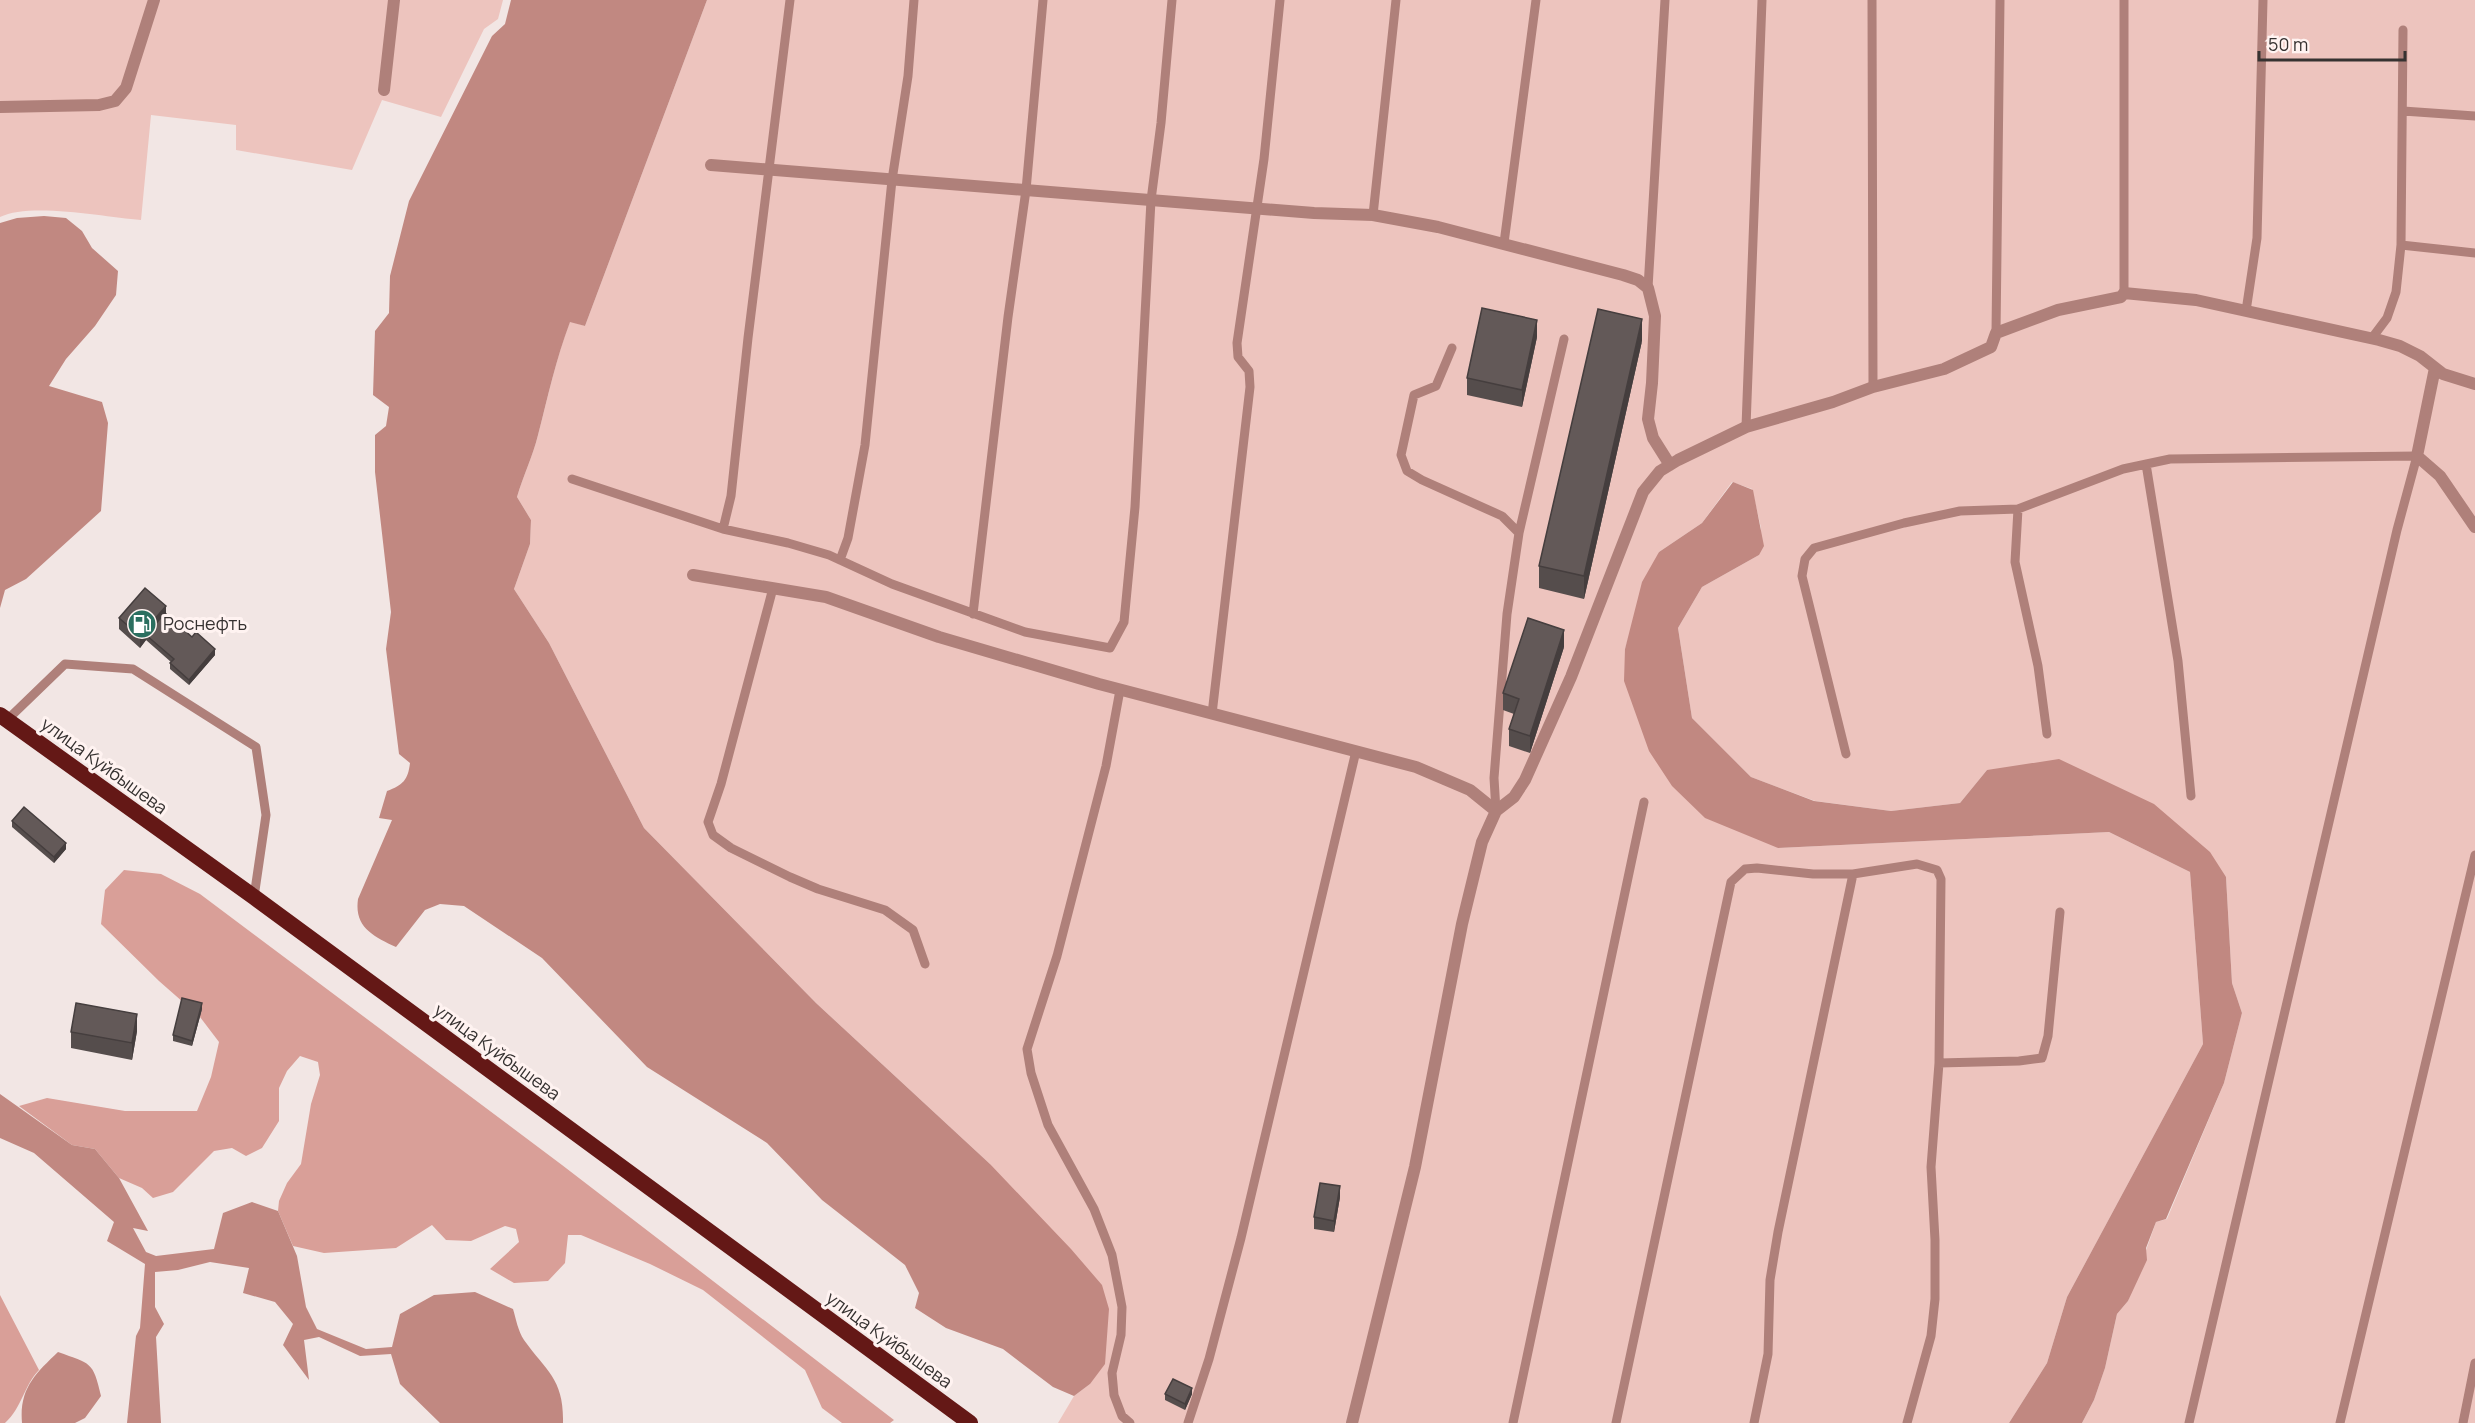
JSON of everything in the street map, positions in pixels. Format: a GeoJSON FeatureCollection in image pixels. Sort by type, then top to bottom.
{"type":"FeatureCollection","features":[{"type":"Feature","properties":{"kind":"highway","name":"улица Куйбышева"},"geometry":{"type":"LineString","coordinates":[[4,717],[254,897],[970,1423]]}},
{"type":"Feature","properties":{"kind":"street"},"geometry":{"type":"LineString","coordinates":[[0,107],[99,105],[115,101],[126,88],[154,0]]}},
{"type":"Feature","properties":{"kind":"street"},"geometry":{"type":"LineString","coordinates":[[384,90],[394,0]]}},
{"type":"Feature","properties":{"kind":"street"},"geometry":{"type":"LineString","coordinates":[[711,165],[1256,208],[1373,215],[1504,243],[1623,275],[1638,280],[1648,288],[1655,316],[1653,383],[1648,418],[1653,438],[1670,465]]}},
{"type":"Feature","properties":{"kind":"street"},"geometry":{"type":"LineString","coordinates":[[1352,1423],[1415,1167],[1462,924],[1482,842],[1496,811],[1514,797],[1526,780],[1571,677],[1643,492],[1660,471],[1746,427],[1833,402],[1873,387],[1944,369],[1991,347],[1996,333],[2058,310],[2121,297],[2124,293],[2196,300],[2372,338],[2400,346],[2456,379],[2475,384]]}},
{"type":"Feature","properties":{"kind":"street"},"geometry":{"type":"LineString","coordinates":[[2435,368],[2417,456],[2440,476],[2475,527]]}},
{"type":"Feature","properties":{"kind":"street"},"geometry":{"type":"LineString","coordinates":[[693,574],[826,597],[939,638],[1120,690],[1416,766],[1470,790],[1496,811]]}},
{"type":"Feature","properties":{"kind":"lane"},"geometry":{"type":"LineString","coordinates":[[723,529],[731,496],[790,0]]}},
{"type":"Feature","properties":{"kind":"lane"},"geometry":{"type":"LineString","coordinates":[[840,560],[849,538],[865,445],[892,180],[908,76],[914,0]]}},
{"type":"Feature","properties":{"kind":"lane"},"geometry":{"type":"LineString","coordinates":[[973,614],[1008,317],[1026,190],[1044,0]]}},
{"type":"Feature","properties":{"kind":"lane"},"geometry":{"type":"LineString","coordinates":[[572,478],[723,529],[788,543],[840,560],[892,584],[1025,632],[1110,648],[1124,622],[1135,507],[1151,200],[1161,123],[1172,0]]}},
{"type":"Feature","properties":{"kind":"lane"},"geometry":{"type":"LineString","coordinates":[[1212,714],[1250,387],[1249,371],[1238,357],[1237,343],[1264,159],[1280,0]]}},
{"type":"Feature","properties":{"kind":"lane"},"geometry":{"type":"LineString","coordinates":[[1373,215],[1396,0]]}},
{"type":"Feature","properties":{"kind":"lane"},"geometry":{"type":"LineString","coordinates":[[1504,243],[1536,0]]}},
{"type":"Feature","properties":{"kind":"lane"},"geometry":{"type":"LineString","coordinates":[[1648,288],[1665,0]]}},
{"type":"Feature","properties":{"kind":"lane"},"geometry":{"type":"LineString","coordinates":[[1746,427],[1762,0]]}},
{"type":"Feature","properties":{"kind":"lane"},"geometry":{"type":"LineString","coordinates":[[1872,0],[1873,387]]}},
{"type":"Feature","properties":{"kind":"lane"},"geometry":{"type":"LineString","coordinates":[[1996,333],[2000,0]]}},
{"type":"Feature","properties":{"kind":"lane"},"geometry":{"type":"LineString","coordinates":[[2124,0],[2124,293]]}},
{"type":"Feature","properties":{"kind":"lane"},"geometry":{"type":"LineString","coordinates":[[2246,311],[2257,238],[2263,0]]}},
{"type":"Feature","properties":{"kind":"lane"},"geometry":{"type":"LineString","coordinates":[[2372,338],[2387,318],[2396,292],[2401,245],[2403,30]]}},
{"type":"Feature","properties":{"kind":"lane"},"geometry":{"type":"LineString","coordinates":[[2403,111],[2475,116]]}},
{"type":"Feature","properties":{"kind":"lane"},"geometry":{"type":"LineString","coordinates":[[2401,245],[2475,253]]}},
{"type":"Feature","properties":{"kind":"lane"},"geometry":{"type":"LineString","coordinates":[[1496,811],[1494,766],[1507,614],[1519,533],[1564,339]]}},
{"type":"Feature","properties":{"kind":"lane"},"geometry":{"type":"LineString","coordinates":[[1452,348],[1436,386],[1414,395],[1401,454],[1407,471],[1502,516],[1519,533]]}},
{"type":"Feature","properties":{"kind":"lane"},"geometry":{"type":"LineString","coordinates":[[1846,754],[1802,576],[1805,559],[1820,545],[1960,511],[2018,509],[2123,469],[2170,459],[2417,456],[2394,541],[2189,1423]]}},
{"type":"Feature","properties":{"kind":"lane"},"geometry":{"type":"LineString","coordinates":[[2146,464],[2178,661],[2191,796]]}},
{"type":"Feature","properties":{"kind":"lane"},"geometry":{"type":"LineString","coordinates":[[2018,509],[2015,562],[2038,666],[2047,734]]}},
{"type":"Feature","properties":{"kind":"lane"},"geometry":{"type":"LineString","coordinates":[[773,588],[721,784],[708,822],[713,835],[781,872],[818,889],[885,910],[913,930],[925,964]]}},
{"type":"Feature","properties":{"kind":"lane"},"geometry":{"type":"LineString","coordinates":[[4,717],[65,664],[133,669],[256,747],[266,815],[254,897]]}},
{"type":"Feature","properties":{"kind":"lane"},"geometry":{"type":"LineString","coordinates":[[1120,690],[1106,766],[1057,956],[1027,1049],[1031,1073],[1048,1125],[1094,1209],[1112,1255],[1122,1307],[1121,1335],[1112,1373],[1114,1395],[1122,1416],[1130,1423]]}},
{"type":"Feature","properties":{"kind":"lane"},"geometry":{"type":"LineString","coordinates":[[1188,1423],[1209,1359],[1241,1238],[1356,751]]}},
{"type":"Feature","properties":{"kind":"lane"},"geometry":{"type":"LineString","coordinates":[[1513,1423],[1644,802]]}},
{"type":"Feature","properties":{"kind":"lane"},"geometry":{"type":"LineString","coordinates":[[2340,1423],[2475,855]]}},
{"type":"Feature","properties":{"kind":"lane"},"geometry":{"type":"LineString","coordinates":[[1616,1423],[1731,882],[1745,869],[1853,873],[1917,864],[1937,870],[1941,879],[1939,1063],[1931,1167],[1935,1299],[1930,1336],[1907,1423]]}},
{"type":"Feature","properties":{"kind":"lane"},"geometry":{"type":"LineString","coordinates":[[1754,1423],[1768,1354],[1770,1280],[1778,1232],[1853,873]]}},
{"type":"Feature","properties":{"kind":"lane"},"geometry":{"type":"LineString","coordinates":[[1939,1063],[2019,1061],[2042,1058],[2048,1036],[2060,912]]}},
{"type":"Feature","properties":{"kind":"lane"},"geometry":{"type":"LineString","coordinates":[[2463,1423],[2475,1364]]}},
{"type":"Feature","properties":{"kind":"shaded area"},"geometry":{"type":"Polygon","coordinates":[[[0,0],[503,0],[498,19],[484,29],[441,117],[382,100],[352,170],[236,150],[236,125],[151,115],[141,220],[48,211],[13,213],[0,217],[0,0]]]}},
{"type":"Feature","properties":{"kind":"shaded area"},"geometry":{"type":"Polygon","coordinates":[[[511,0],[707,0],[585,326],[570,322],[565,336],[536,443],[517,497],[531,520],[530,544],[514,589],[549,643],[644,828],[816,1003],[990,1164],[1102,1285],[1109,1309],[1105,1364],[1090,1384],[1074,1396],[1053,1387],[1003,1349],[946,1328],[915,1308],[919,1293],[905,1265],[822,1200],[767,1143],[647,1067],[542,958],[464,906],[440,904],[425,910],[396,947],[373,934],[362,924],[359,917],[358,899],[392,820],[379,818],[387,791],[404,781],[410,763],[399,754],[386,649],[391,612],[375,472],[375,435],[386,426],[389,407],[373,395],[375,331],[389,313],[390,276],[409,201],[492,36],[505,24],[511,0]]]}},
{"type":"Feature","properties":{"kind":"shaded area"},"geometry":{"type":"Polygon","coordinates":[[[707,0],[2475,0],[2475,1423],[2082,1423],[2094,1400],[2105,1368],[2117,1314],[2128,1301],[2156,1222],[2167,1219],[2224,1083],[2242,1013],[2232,983],[2226,877],[1987,770],[1960,803],[1891,811],[1815,801],[1751,777],[1692,718],[1678,628],[1702,587],[1759,555],[1761,528],[1752,489],[1732,482],[1702,523],[1659,552],[1625,649],[1778,848],[2109,832],[2190,872],[2203,1044],[2067,1297],[2047,1363],[2009,1423],[1058,1423],[1074,1396],[1090,1384],[990,1164],[816,1003],[644,828],[549,643],[514,589],[530,544],[531,520],[517,497],[536,443],[565,335],[570,321],[585,326],[707,0]]]}},
{"type":"Feature","properties":{"kind":"shaded area"},"geometry":{"type":"Polygon","coordinates":[[[44,216],[66,218],[82,231],[92,248],[118,271],[116,295],[95,326],[66,359],[49,386],[102,402],[108,423],[101,511],[26,579],[5,590],[0,608],[0,223],[17,218],[44,216]]]}},
{"type":"Feature","properties":{"kind":"shaded area"},"geometry":{"type":"Polygon","coordinates":[[[1733,482],[1753,490],[1764,546],[1759,555],[1702,587],[1678,628],[1692,718],[1751,777],[1814,801],[1891,811],[1960,803],[1987,770],[2059,759],[2154,804],[2210,852],[2226,877],[2232,983],[2242,1013],[2224,1083],[2166,1219],[2156,1222],[2146,1248],[2147,1260],[2128,1301],[2117,1314],[2105,1368],[2094,1400],[2082,1423],[2009,1423],[2047,1363],[2067,1297],[2203,1044],[2190,872],[2109,832],[1778,848],[1705,818],[1672,786],[1649,751],[1624,681],[1625,649],[1642,582],[1659,552],[1702,523],[1733,482]]]}},
{"type":"Feature","properties":{"kind":"shaded area"},"geometry":{"type":"Polygon","coordinates":[[[124,870],[161,874],[200,894],[562,1165],[894,1420],[890,1423],[842,1423],[822,1408],[805,1370],[703,1290],[650,1264],[581,1235],[568,1235],[565,1263],[548,1281],[514,1283],[490,1269],[519,1242],[516,1229],[505,1226],[471,1241],[446,1240],[432,1225],[396,1248],[324,1253],[293,1246],[278,1211],[279,1201],[287,1183],[301,1164],[311,1104],[320,1075],[318,1062],[300,1056],[287,1071],[279,1088],[279,1121],[262,1148],[246,1156],[232,1148],[214,1151],[173,1192],[153,1198],[142,1188],[119,1178],[95,1149],[72,1145],[19,1106],[47,1098],[125,1111],[197,1111],[211,1077],[219,1042],[200,1017],[159,981],[101,924],[105,890],[124,870]]]}},
{"type":"Feature","properties":{"kind":"shaded area"},"geometry":{"type":"Polygon","coordinates":[[[0,1094],[72,1145],[95,1149],[119,1178],[148,1231],[133,1228],[146,1252],[156,1256],[214,1249],[223,1213],[252,1202],[278,1211],[297,1256],[306,1307],[317,1329],[366,1349],[392,1347],[400,1314],[434,1295],[475,1292],[513,1309],[522,1336],[557,1386],[563,1408],[563,1423],[440,1423],[400,1384],[391,1354],[360,1356],[319,1337],[304,1340],[309,1380],[283,1345],[293,1324],[275,1302],[243,1293],[249,1268],[210,1262],[178,1270],[155,1272],[155,1307],[164,1324],[156,1337],[161,1423],[127,1423],[136,1336],[140,1328],[145,1264],[107,1241],[114,1222],[34,1153],[0,1138],[0,1094]]]}},
{"type":"Feature","properties":{"kind":"shaded area"},"geometry":{"type":"Polygon","coordinates":[[[0,1295],[39,1370],[11,1417],[5,1423],[0,1423],[0,1295]]]}},
{"type":"Feature","properties":{"kind":"shaded area"},"geometry":{"type":"Polygon","coordinates":[[[58,1352],[89,1365],[96,1376],[101,1396],[85,1418],[75,1423],[22,1423],[23,1401],[30,1383],[58,1352]]]}},
{"type":"Feature","properties":{"kind":"building"},"geometry":{"type":"Polygon","coordinates":[[[1482,308],[1537,320],[1522,390],[1467,378],[1482,308]]]}},
{"type":"Feature","properties":{"kind":"building"},"geometry":{"type":"Polygon","coordinates":[[[1598,309],[1642,319],[1584,576],[1539,566],[1598,309]]]}},
{"type":"Feature","properties":{"kind":"building"},"geometry":{"type":"Polygon","coordinates":[[[145,588],[166,606],[140,636],[119,618],[145,588]]]}},
{"type":"Feature","properties":{"kind":"building"},"geometry":{"type":"Polygon","coordinates":[[[165,613],[192,637],[196,632],[215,649],[189,680],[170,663],[174,659],[146,635],[165,613]]]}},
{"type":"Feature","properties":{"kind":"building"},"geometry":{"type":"Polygon","coordinates":[[[1528,618],[1564,630],[1530,736],[1509,729],[1519,699],[1503,693],[1528,618]]]}},
{"type":"Feature","properties":{"kind":"building"},"geometry":{"type":"Polygon","coordinates":[[[24,807],[66,843],[54,857],[12,821],[24,807]]]}},
{"type":"Feature","properties":{"kind":"building"},"geometry":{"type":"Polygon","coordinates":[[[182,998],[202,1003],[192,1041],[173,1035],[182,998]]]}},
{"type":"Feature","properties":{"kind":"building"},"geometry":{"type":"Polygon","coordinates":[[[76,1003],[137,1014],[132,1043],[71,1032],[76,1003]]]}},
{"type":"Feature","properties":{"kind":"building"},"geometry":{"type":"Polygon","coordinates":[[[1320,1183],[1340,1186],[1334,1221],[1314,1217],[1320,1183]]]}},
{"type":"Feature","properties":{"kind":"building"},"geometry":{"type":"Polygon","coordinates":[[[1173,1379],[1192,1388],[1185,1404],[1165,1394],[1173,1379]]]}},
{"type":"Feature","properties":{"kind":"place","name":"Роснефть"},"geometry":{"type":"Point","coordinates":[142,624]}}]}
